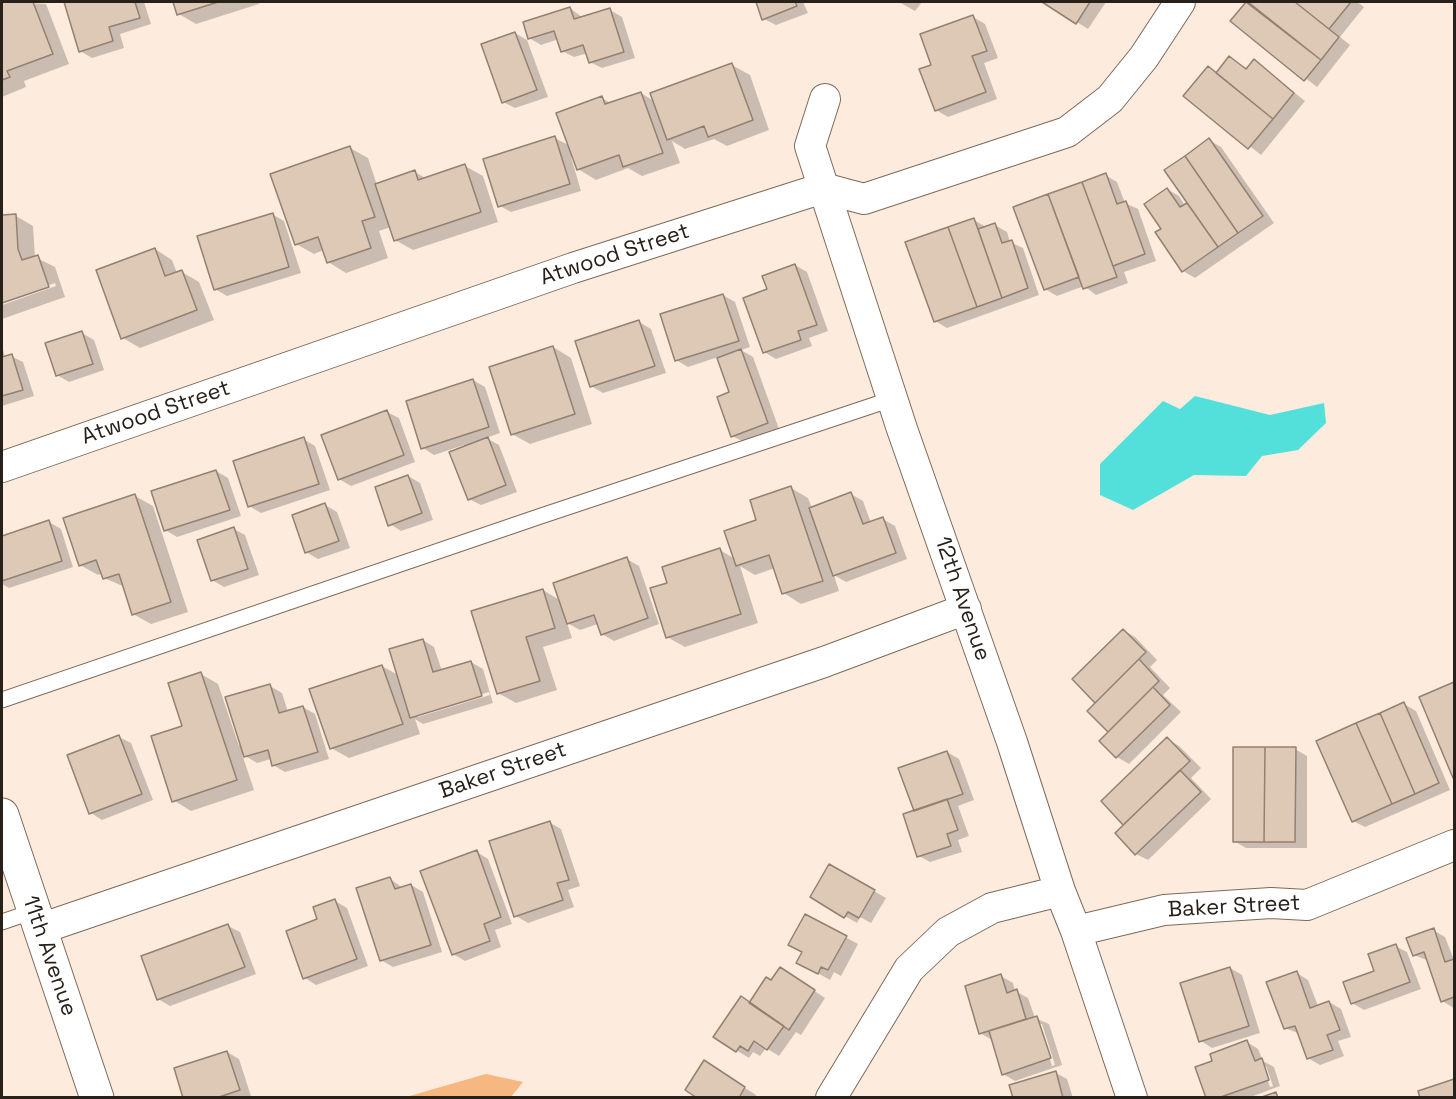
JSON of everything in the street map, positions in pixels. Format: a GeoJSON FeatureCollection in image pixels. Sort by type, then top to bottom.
{"type":"FeatureCollection","features":[{"type":"Feature","properties":{"kind":"street"},"geometry":{"type":"LineString","coordinates":[[823,188],[864,199],[1067,132],[1110,99],[1144,57],[1180,2]]}},
{"type":"Feature","properties":{"kind":"street","name":"12th Avenue"},"geometry":{"type":"LineString","coordinates":[[825,99],[810,146],[892,399],[1012,742],[1060,891],[1076,931],[1132,1098]]}},
{"type":"Feature","properties":{"kind":"street","name":"Atwood Street"},"geometry":{"type":"LineString","coordinates":[[2,466],[573,268],[823,188]]}},
{"type":"Feature","properties":{"kind":"street","name":"Baker Street"},"geometry":{"type":"LineString","coordinates":[[37,920],[824,662],[966,609]]}},
{"type":"Feature","properties":{"kind":"street","name":"11th Avenue"},"geometry":{"type":"LineString","coordinates":[[2,815],[97,1098]]}},
{"type":"Feature","properties":{"kind":"street","name":"Baker Street"},"geometry":{"type":"LineString","coordinates":[[1076,931],[1164,910],[1271,903],[1307,905],[1455,845]]}},
{"type":"Feature","properties":{"kind":"street"},"geometry":{"type":"LineString","coordinates":[[831,1098],[909,969],[948,932],[992,908],[1060,891]]}},
{"type":"Feature","properties":{"kind":"lane"},"geometry":{"type":"LineString","coordinates":[[2,700],[529,519],[892,399]]}},
{"type":"Feature","properties":{"kind":"lane"},"geometry":{"type":"LineString","coordinates":[[2,922],[37,920]]}},
{"type":"Feature","properties":{"kind":"shaded area"},"geometry":{"type":"Polygon","coordinates":[[[486,1074],[523,1082],[511,1097],[406,1097],[486,1074]]]}},
{"type":"Feature","properties":{"kind":"water"},"geometry":{"type":"Polygon","coordinates":[[[1195,396],[1270,415],[1324,403],[1326,423],[1298,450],[1262,456],[1246,476],[1194,475],[1133,510],[1100,495],[1100,464],[1163,401],[1180,409],[1195,396]]]}},
{"type":"Feature","properties":{"kind":"building"},"geometry":{"type":"Polygon","coordinates":[[[2,2],[33,2],[53,54],[7,71],[10,77],[2,80],[2,2]]]}},
{"type":"Feature","properties":{"kind":"building"},"geometry":{"type":"Polygon","coordinates":[[[64,2],[135,2],[140,18],[109,27],[113,41],[79,52],[64,2]]]}},
{"type":"Feature","properties":{"kind":"building"},"geometry":{"type":"Polygon","coordinates":[[[173,2],[218,2],[177,15],[173,2]]]}},
{"type":"Feature","properties":{"kind":"building"},"geometry":{"type":"Polygon","coordinates":[[[756,2],[795,2],[797,6],[762,20],[756,2]]]}},
{"type":"Feature","properties":{"kind":"building"},"geometry":{"type":"Polygon","coordinates":[[[1042,2],[1090,2],[1076,24],[1042,2]]]}},
{"type":"Feature","properties":{"kind":"building"},"geometry":{"type":"Polygon","coordinates":[[[1246,2],[1321,60],[1304,81],[1230,21],[1246,2]]]}},
{"type":"Feature","properties":{"kind":"building"},"geometry":{"type":"Polygon","coordinates":[[[1248,2],[1295,2],[1339,37],[1321,60],[1248,2]]]}},
{"type":"Feature","properties":{"kind":"building"},"geometry":{"type":"Polygon","coordinates":[[[1295,2],[1351,2],[1329,29],[1295,2]]]}},
{"type":"Feature","properties":{"kind":"building"},"geometry":{"type":"Polygon","coordinates":[[[570,7],[574,19],[610,8],[624,52],[589,63],[583,45],[561,52],[554,31],[528,39],[523,22],[570,7]]]}},
{"type":"Feature","properties":{"kind":"building"},"geometry":{"type":"Polygon","coordinates":[[[973,15],[987,51],[972,56],[986,92],[935,111],[919,69],[931,65],[920,34],[973,15]]]}},
{"type":"Feature","properties":{"kind":"building"},"geometry":{"type":"Polygon","coordinates":[[[515,32],[537,90],[502,103],[481,44],[515,32]]]}},
{"type":"Feature","properties":{"kind":"building"},"geometry":{"type":"Polygon","coordinates":[[[1229,56],[1246,69],[1254,59],[1294,93],[1273,119],[1216,73],[1229,56]]]}},
{"type":"Feature","properties":{"kind":"building"},"geometry":{"type":"Polygon","coordinates":[[[732,63],[753,120],[708,137],[704,126],[667,140],[650,93],[732,63]]]}},
{"type":"Feature","properties":{"kind":"building"},"geometry":{"type":"Polygon","coordinates":[[[1208,66],[1273,119],[1248,149],[1183,96],[1208,66]]]}},
{"type":"Feature","properties":{"kind":"building"},"geometry":{"type":"Polygon","coordinates":[[[641,92],[663,153],[623,167],[619,155],[577,170],[556,113],[602,96],[605,104],[641,92]]]}},
{"type":"Feature","properties":{"kind":"building"},"geometry":{"type":"Polygon","coordinates":[[[555,136],[570,184],[498,207],[483,159],[555,136]]]}},
{"type":"Feature","properties":{"kind":"building"},"geometry":{"type":"Polygon","coordinates":[[[1209,138],[1263,216],[1238,233],[1185,156],[1209,138]]]}},
{"type":"Feature","properties":{"kind":"building"},"geometry":{"type":"Polygon","coordinates":[[[350,146],[375,217],[362,221],[371,248],[327,263],[318,237],[295,245],[270,174],[350,146]]]}},
{"type":"Feature","properties":{"kind":"building"},"geometry":{"type":"Polygon","coordinates":[[[1185,156],[1238,233],[1218,247],[1164,170],[1185,156]]]}},
{"type":"Feature","properties":{"kind":"building"},"geometry":{"type":"Polygon","coordinates":[[[465,164],[481,212],[394,241],[375,184],[415,170],[418,180],[465,164]]]}},
{"type":"Feature","properties":{"kind":"building"},"geometry":{"type":"Polygon","coordinates":[[[1106,173],[1117,204],[1126,201],[1145,254],[1113,266],[1082,182],[1106,173]]]}},
{"type":"Feature","properties":{"kind":"building"},"geometry":{"type":"Polygon","coordinates":[[[1082,182],[1117,277],[1083,289],[1048,194],[1082,182]]]}},
{"type":"Feature","properties":{"kind":"building"},"geometry":{"type":"Polygon","coordinates":[[[1167,188],[1180,207],[1187,203],[1218,247],[1182,272],[1155,232],[1161,229],[1144,204],[1167,188]]]}},
{"type":"Feature","properties":{"kind":"building"},"geometry":{"type":"Polygon","coordinates":[[[1048,194],[1079,277],[1044,290],[1013,207],[1048,194]]]}},
{"type":"Feature","properties":{"kind":"building"},"geometry":{"type":"Polygon","coordinates":[[[273,213],[289,267],[214,290],[197,236],[273,213]]]}},
{"type":"Feature","properties":{"kind":"building"},"geometry":{"type":"Polygon","coordinates":[[[16,214],[18,249],[22,260],[38,255],[49,287],[2,303],[2,215],[16,214]]]}},
{"type":"Feature","properties":{"kind":"building"},"geometry":{"type":"Polygon","coordinates":[[[974,218],[1002,298],[977,307],[948,227],[974,218]]]}},
{"type":"Feature","properties":{"kind":"building"},"geometry":{"type":"Polygon","coordinates":[[[995,223],[1002,243],[1012,240],[1028,288],[1002,298],[978,229],[995,223]]]}},
{"type":"Feature","properties":{"kind":"building"},"geometry":{"type":"Polygon","coordinates":[[[948,227],[977,307],[934,322],[905,242],[948,227]]]}},
{"type":"Feature","properties":{"kind":"building"},"geometry":{"type":"Polygon","coordinates":[[[155,248],[165,276],[182,270],[197,310],[121,339],[96,270],[155,248]]]}},
{"type":"Feature","properties":{"kind":"building"},"geometry":{"type":"Polygon","coordinates":[[[795,264],[817,325],[798,331],[801,340],[763,353],[743,298],[767,289],[762,276],[795,264]]]}},
{"type":"Feature","properties":{"kind":"building"},"geometry":{"type":"Polygon","coordinates":[[[723,294],[739,341],[675,361],[660,314],[723,294]]]}},
{"type":"Feature","properties":{"kind":"building"},"geometry":{"type":"Polygon","coordinates":[[[639,320],[655,366],[590,387],[575,341],[639,320]]]}},
{"type":"Feature","properties":{"kind":"building"},"geometry":{"type":"Polygon","coordinates":[[[82,331],[93,364],[56,376],[45,343],[82,331]]]}},
{"type":"Feature","properties":{"kind":"building"},"geometry":{"type":"Polygon","coordinates":[[[553,346],[575,414],[511,435],[489,367],[553,346]]]}},
{"type":"Feature","properties":{"kind":"building"},"geometry":{"type":"Polygon","coordinates":[[[741,349],[768,423],[731,437],[717,397],[729,392],[717,358],[741,349]]]}},
{"type":"Feature","properties":{"kind":"building"},"geometry":{"type":"Polygon","coordinates":[[[12,354],[23,390],[2,396],[2,357],[12,354]]]}},
{"type":"Feature","properties":{"kind":"building"},"geometry":{"type":"Polygon","coordinates":[[[473,379],[489,427],[421,449],[406,401],[473,379]]]}},
{"type":"Feature","properties":{"kind":"building"},"geometry":{"type":"Polygon","coordinates":[[[387,410],[404,455],[338,480],[321,435],[387,410]]]}},
{"type":"Feature","properties":{"kind":"building"},"geometry":{"type":"Polygon","coordinates":[[[304,437],[319,484],[248,507],[233,461],[304,437]]]}},
{"type":"Feature","properties":{"kind":"building"},"geometry":{"type":"Polygon","coordinates":[[[488,437],[506,485],[468,500],[449,452],[488,437]]]}},
{"type":"Feature","properties":{"kind":"building"},"geometry":{"type":"Polygon","coordinates":[[[216,470],[230,510],[164,531],[151,491],[216,470]]]}},
{"type":"Feature","properties":{"kind":"building"},"geometry":{"type":"Polygon","coordinates":[[[408,475],[422,513],[388,526],[375,487],[408,475]]]}},
{"type":"Feature","properties":{"kind":"building"},"geometry":{"type":"Polygon","coordinates":[[[791,486],[823,581],[782,594],[769,555],[736,566],[724,531],[756,520],[750,500],[791,486]]]}},
{"type":"Feature","properties":{"kind":"building"},"geometry":{"type":"Polygon","coordinates":[[[851,492],[863,524],[883,517],[896,553],[833,576],[809,508],[851,492]]]}},
{"type":"Feature","properties":{"kind":"building"},"geometry":{"type":"Polygon","coordinates":[[[135,494],[171,602],[132,615],[119,574],[103,579],[96,560],[79,566],[63,518],[135,494]]]}},
{"type":"Feature","properties":{"kind":"building"},"geometry":{"type":"Polygon","coordinates":[[[325,503],[339,541],[305,553],[292,515],[325,503]]]}},
{"type":"Feature","properties":{"kind":"building"},"geometry":{"type":"Polygon","coordinates":[[[49,520],[62,561],[2,581],[2,536],[49,520]]]}},
{"type":"Feature","properties":{"kind":"building"},"geometry":{"type":"Polygon","coordinates":[[[234,527],[248,569],[211,581],[197,540],[234,527]]]}},
{"type":"Feature","properties":{"kind":"building"},"geometry":{"type":"Polygon","coordinates":[[[720,548],[741,614],[666,638],[650,588],[667,583],[662,567],[720,548]]]}},
{"type":"Feature","properties":{"kind":"building"},"geometry":{"type":"Polygon","coordinates":[[[627,557],[648,618],[601,635],[594,615],[567,624],[553,583],[627,557]]]}},
{"type":"Feature","properties":{"kind":"building"},"geometry":{"type":"Polygon","coordinates":[[[543,589],[555,628],[526,637],[540,681],[497,694],[471,611],[543,589]]]}},
{"type":"Feature","properties":{"kind":"building"},"geometry":{"type":"Polygon","coordinates":[[[1123,629],[1146,652],[1095,703],[1072,679],[1123,629]]]}},
{"type":"Feature","properties":{"kind":"building"},"geometry":{"type":"Polygon","coordinates":[[[423,639],[433,672],[471,661],[482,696],[410,718],[389,649],[423,639]]]}},
{"type":"Feature","properties":{"kind":"building"},"geometry":{"type":"Polygon","coordinates":[[[1139,659],[1159,681],[1108,732],[1087,711],[1139,659]]]}},
{"type":"Feature","properties":{"kind":"building"},"geometry":{"type":"Polygon","coordinates":[[[382,665],[403,724],[330,749],[309,689],[382,665]]]}},
{"type":"Feature","properties":{"kind":"building"},"geometry":{"type":"Polygon","coordinates":[[[201,672],[237,780],[172,802],[151,736],[182,726],[168,683],[201,672]]]}},
{"type":"Feature","properties":{"kind":"building"},"geometry":{"type":"Polygon","coordinates":[[[1454,682],[1454,777],[1453,778],[1419,697],[1454,682]]]}},
{"type":"Feature","properties":{"kind":"building"},"geometry":{"type":"Polygon","coordinates":[[[270,684],[279,713],[303,706],[318,752],[272,766],[268,750],[244,757],[225,697],[270,684]]]}},
{"type":"Feature","properties":{"kind":"building"},"geometry":{"type":"Polygon","coordinates":[[[1153,687],[1170,705],[1116,758],[1099,741],[1153,687]]]}},
{"type":"Feature","properties":{"kind":"building"},"geometry":{"type":"Polygon","coordinates":[[[1404,702],[1439,783],[1415,794],[1380,713],[1404,702]]]}},
{"type":"Feature","properties":{"kind":"building"},"geometry":{"type":"Polygon","coordinates":[[[1380,713],[1415,794],[1392,804],[1356,723],[1380,713]]]}},
{"type":"Feature","properties":{"kind":"building"},"geometry":{"type":"Polygon","coordinates":[[[1356,723],[1392,804],[1352,822],[1316,741],[1356,723]]]}},
{"type":"Feature","properties":{"kind":"building"},"geometry":{"type":"Polygon","coordinates":[[[119,735],[142,794],[89,814],[67,755],[119,735]]]}},
{"type":"Feature","properties":{"kind":"building"},"geometry":{"type":"Polygon","coordinates":[[[1167,737],[1190,761],[1123,825],[1101,801],[1167,737]]]}},
{"type":"Feature","properties":{"kind":"building"},"geometry":{"type":"Polygon","coordinates":[[[1233,747],[1265,747],[1264,842],[1233,842],[1233,747]]]}},
{"type":"Feature","properties":{"kind":"building"},"geometry":{"type":"Polygon","coordinates":[[[1265,747],[1296,747],[1295,842],[1264,842],[1265,747]]]}},
{"type":"Feature","properties":{"kind":"building"},"geometry":{"type":"Polygon","coordinates":[[[947,751],[963,794],[914,811],[898,768],[947,751]]]}},
{"type":"Feature","properties":{"kind":"building"},"geometry":{"type":"Polygon","coordinates":[[[1180,770],[1201,792],[1135,855],[1115,833],[1180,770]]]}},
{"type":"Feature","properties":{"kind":"building"},"geometry":{"type":"Polygon","coordinates":[[[947,799],[958,830],[947,834],[951,846],[917,857],[903,814],[947,799]]]}},
{"type":"Feature","properties":{"kind":"building"},"geometry":{"type":"Polygon","coordinates":[[[550,821],[569,880],[557,883],[563,900],[514,917],[489,841],[550,821]]]}},
{"type":"Feature","properties":{"kind":"building"},"geometry":{"type":"Polygon","coordinates":[[[477,850],[501,917],[484,924],[490,941],[452,955],[420,871],[477,850]]]}},
{"type":"Feature","properties":{"kind":"building"},"geometry":{"type":"Polygon","coordinates":[[[829,864],[875,890],[859,918],[848,912],[844,918],[810,897],[829,864]]]}},
{"type":"Feature","properties":{"kind":"building"},"geometry":{"type":"Polygon","coordinates":[[[390,877],[395,889],[411,884],[431,945],[380,961],[356,888],[390,877]]]}},
{"type":"Feature","properties":{"kind":"building"},"geometry":{"type":"Polygon","coordinates":[[[335,899],[357,959],[303,979],[286,931],[317,919],[313,907],[335,899]]]}},
{"type":"Feature","properties":{"kind":"building"},"geometry":{"type":"Polygon","coordinates":[[[805,914],[847,936],[828,970],[821,967],[818,974],[796,963],[802,952],[788,945],[805,914]]]}},
{"type":"Feature","properties":{"kind":"building"},"geometry":{"type":"Polygon","coordinates":[[[228,924],[245,967],[157,1000],[141,956],[228,924]]]}},
{"type":"Feature","properties":{"kind":"building"},"geometry":{"type":"Polygon","coordinates":[[[1434,928],[1445,962],[1454,959],[1454,997],[1441,1002],[1424,952],[1413,956],[1406,938],[1434,928]]]}},
{"type":"Feature","properties":{"kind":"building"},"geometry":{"type":"Polygon","coordinates":[[[1396,944],[1410,982],[1351,1004],[1343,982],[1374,971],[1368,954],[1396,944]]]}},
{"type":"Feature","properties":{"kind":"building"},"geometry":{"type":"Polygon","coordinates":[[[780,967],[815,990],[789,1030],[749,1003],[766,977],[771,980],[780,967]]]}},
{"type":"Feature","properties":{"kind":"building"},"geometry":{"type":"Polygon","coordinates":[[[1230,967],[1249,1026],[1199,1042],[1180,983],[1230,967]]]}},
{"type":"Feature","properties":{"kind":"building"},"geometry":{"type":"Polygon","coordinates":[[[1297,971],[1310,1008],[1329,1001],[1340,1030],[1327,1035],[1333,1050],[1307,1059],[1295,1026],[1284,1029],[1266,982],[1297,971]]]}},
{"type":"Feature","properties":{"kind":"building"},"geometry":{"type":"Polygon","coordinates":[[[1001,974],[1007,993],[1017,989],[1026,1019],[979,1034],[965,986],[1001,974]]]}},
{"type":"Feature","properties":{"kind":"building"},"geometry":{"type":"Polygon","coordinates":[[[741,996],[784,1026],[767,1050],[754,1041],[748,1051],[740,1046],[736,1052],[713,1037],[741,996]]]}},
{"type":"Feature","properties":{"kind":"building"},"geometry":{"type":"Polygon","coordinates":[[[1037,1016],[1051,1058],[1002,1075],[989,1031],[1037,1016]]]}},
{"type":"Feature","properties":{"kind":"building"},"geometry":{"type":"Polygon","coordinates":[[[1247,1040],[1255,1061],[1262,1058],[1269,1080],[1218,1098],[1206,1098],[1195,1067],[1212,1061],[1210,1054],[1247,1040]]]}},
{"type":"Feature","properties":{"kind":"building"},"geometry":{"type":"Polygon","coordinates":[[[227,1051],[240,1090],[216,1098],[183,1098],[174,1068],[227,1051]]]}},
{"type":"Feature","properties":{"kind":"building"},"geometry":{"type":"Polygon","coordinates":[[[704,1060],[745,1087],[739,1098],[697,1098],[685,1090],[704,1060]]]}},
{"type":"Feature","properties":{"kind":"building"},"geometry":{"type":"Polygon","coordinates":[[[1056,1071],[1063,1098],[1013,1098],[1009,1085],[1056,1071]]]}},
{"type":"Feature","properties":{"kind":"building"},"geometry":{"type":"Polygon","coordinates":[[[1454,1079],[1454,1098],[1420,1098],[1418,1091],[1454,1079]]]}},
{"type":"Feature","properties":{"kind":"building"},"geometry":{"type":"Polygon","coordinates":[[[1276,1092],[1278,1098],[1259,1098],[1276,1092]]]}}]}
